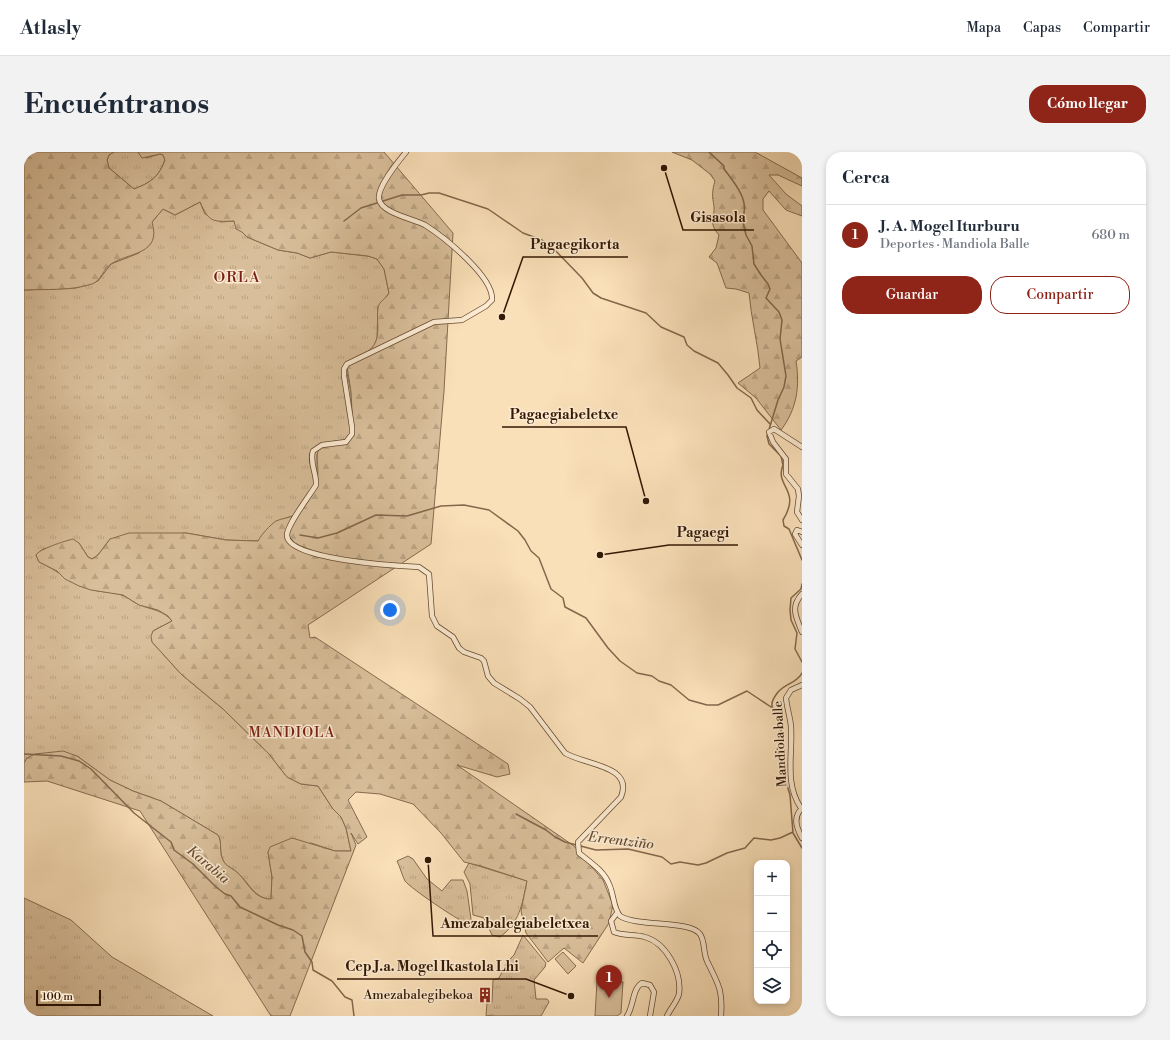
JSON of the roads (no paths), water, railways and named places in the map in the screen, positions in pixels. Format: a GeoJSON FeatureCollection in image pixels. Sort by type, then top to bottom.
{"type":"FeatureCollection","features":[{"type":"Feature","properties":{"kind":"street"},"geometry":{"type":"LineString","coordinates":[[406,152],[381,188],[379,193],[380,204],[393,212],[425,225],[460,253],[472,264],[490,287],[492,300],[486,306],[462,320],[434,322],[347,364],[344,369],[344,376],[352,434],[346,442],[322,445],[313,451],[312,458],[317,477],[316,485],[288,530],[288,538],[292,545],[346,561],[419,567],[424,569],[429,574],[432,616],[437,626],[453,637],[459,648],[464,652],[481,658],[484,661],[488,676],[494,683],[530,707],[565,753],[573,758],[618,773],[622,780],[623,791],[621,797],[578,842],[579,853],[603,874],[609,882],[617,913],[628,920],[686,927],[697,931],[702,939],[705,955],[720,986],[721,1016]]}},
{"type":"Feature","properties":{"kind":"street"},"geometry":{"type":"LineString","coordinates":[[802,447],[774,429],[769,432],[773,442],[786,459],[786,474],[798,489],[799,496],[797,512],[802,520]]}},
{"type":"Feature","properties":{"kind":"street"},"geometry":{"type":"LineString","coordinates":[[802,532],[798,530],[795,532],[802,545]]}},
{"type":"Feature","properties":{"kind":"street"},"geometry":{"type":"LineString","coordinates":[[802,594],[795,604],[794,609],[802,632]]}},
{"type":"Feature","properties":{"kind":"street","name":"Mandiola balle"},"geometry":{"type":"LineString","coordinates":[[802,685],[792,690],[786,698],[791,726],[789,759],[792,786],[802,808]]}},
{"type":"Feature","properties":{"kind":"street"},"geometry":{"type":"LineString","coordinates":[[802,808],[796,819],[796,826],[802,838]]}},
{"type":"Feature","properties":{"kind":"street"},"geometry":{"type":"LineString","coordinates":[[617,913],[611,921],[614,932],[639,935],[653,940],[666,950],[674,967],[679,987],[678,996],[667,1016]]}},
{"type":"Feature","properties":{"kind":"street"},"geometry":{"type":"LineString","coordinates":[[627,1016],[632,1007],[638,986],[646,983],[650,985],[654,992],[650,1016]]}},
{"type":"Feature","properties":{"kind":"waterway"},"geometry":{"type":"LineString","coordinates":[[709,152],[724,166],[724,169],[740,192],[744,205],[742,218],[746,235],[752,246],[754,264],[770,289],[766,298],[779,312],[782,320],[780,339],[786,376],[784,387],[778,400],[767,436],[769,444],[781,456],[783,465],[781,472],[782,479],[789,495],[790,501],[788,510],[783,520],[784,526],[789,529],[802,560]]}},
{"type":"Feature","properties":{"kind":"waterway"},"geometry":{"type":"LineString","coordinates":[[344,221],[361,208],[402,195],[439,193],[488,209],[523,233],[542,240],[552,247],[582,278],[593,293],[601,298],[646,313],[661,327],[684,337],[687,345],[694,351],[718,363],[737,388],[751,398],[757,410],[770,424]]}},
{"type":"Feature","properties":{"kind":"waterway"},"geometry":{"type":"LineString","coordinates":[[300,535],[318,538],[337,533],[376,515],[407,516],[441,506],[464,505],[489,510],[518,531],[531,551],[539,558],[551,589],[563,598],[565,607],[586,618],[608,648],[620,661],[637,673],[652,676],[659,681],[671,685],[689,700],[707,705],[718,705],[747,691],[771,707]]}},
{"type":"Feature","properties":{"kind":"waterway"},"geometry":{"type":"LineString","coordinates":[[802,584],[801,589],[791,598],[790,610],[791,620],[797,633],[795,649],[802,662]]}},
{"type":"Feature","properties":{"kind":"waterway"},"geometry":{"type":"LineString","coordinates":[[802,673],[797,679],[778,692],[772,702],[773,709],[781,724],[781,735],[777,752],[790,795],[793,833],[802,848]]}},
{"type":"Feature","properties":{"kind":"waterway","name":"Karabia"},"geometry":{"type":"LineString","coordinates":[[24,754],[61,756],[79,761],[91,769],[134,813],[171,842],[174,850],[193,864],[216,887],[225,894],[231,896],[240,907],[278,925],[293,930],[302,936],[305,952],[312,962],[313,970],[332,981],[345,997],[352,1000],[354,1016]]}},
{"type":"Feature","properties":{"kind":"waterway","name":"Errentziño"},"geometry":{"type":"LineString","coordinates":[[516,814],[565,842],[596,850],[628,849],[662,857],[671,864],[680,862],[698,865],[706,863],[727,853],[745,848],[754,838],[771,840],[793,832]]}},
{"type":"Feature","properties":{"kind":"place","name":"Gisasola"},"geometry":{"type":"Point","coordinates":[664,168]}},
{"type":"Feature","properties":{"kind":"place","name":"Pagaegikorta"},"geometry":{"type":"Point","coordinates":[502,317]}},
{"type":"Feature","properties":{"kind":"place","name":"Pagaegiabeletxe"},"geometry":{"type":"Point","coordinates":[646,501]}},
{"type":"Feature","properties":{"kind":"place","name":"Pagaegi"},"geometry":{"type":"Point","coordinates":[600,555]}},
{"type":"Feature","properties":{"kind":"place","name":"Amezabalegiabeletxea"},"geometry":{"type":"Point","coordinates":[428,860]}},
{"type":"Feature","properties":{"kind":"place","name":"Amezabalegibekoa"},"geometry":{"type":"Point","coordinates":[485,995]}},
{"type":"Feature","properties":{"kind":"place","name":"Cep J.a. Mogel Ikastola Lhi"},"geometry":{"type":"Point","coordinates":[571,996]}},
{"type":"Feature","properties":{"kind":"place","name":"J. A. Mogel Iturburu"},"geometry":{"type":"Point","coordinates":[609,998]}},
{"type":"Feature","properties":{"kind":"district","name":"ORLA"},"geometry":{"type":"Point","coordinates":[237,277]}},
{"type":"Feature","properties":{"kind":"district","name":"MANDIOLA"},"geometry":{"type":"Point","coordinates":[292,733]}}]}
